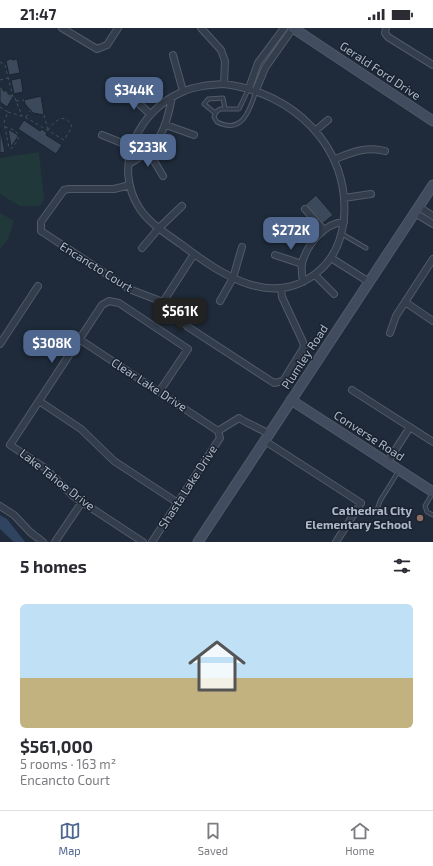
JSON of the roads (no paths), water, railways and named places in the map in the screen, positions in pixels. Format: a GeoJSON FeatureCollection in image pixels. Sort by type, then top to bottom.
{"type":"FeatureCollection","features":[{"type":"Feature","properties":{"kind":"street"},"geometry":{"type":"LineString","coordinates":[[62,28],[97,49],[107,45],[118,28]]}},
{"type":"Feature","properties":{"kind":"street"},"geometry":{"type":"LineString","coordinates":[[201,28],[223,55],[225,61],[224,84]]}},
{"type":"Feature","properties":{"kind":"street"},"geometry":{"type":"LineString","coordinates":[[249,88],[258,63],[284,28]]}},
{"type":"Feature","properties":{"kind":"street"},"geometry":{"type":"LineString","coordinates":[[256,90],[265,68],[293,28]]}},
{"type":"Feature","properties":{"kind":"street","name":"Gerald Ford Drive"},"geometry":{"type":"LineString","coordinates":[[293,28],[433,121]]}},
{"type":"Feature","properties":{"kind":"street"},"geometry":{"type":"LineString","coordinates":[[385,31],[433,65]]}},
{"type":"Feature","properties":{"kind":"street"},"geometry":{"type":"LineString","coordinates":[[173,55],[183,91]]}},
{"type":"Feature","properties":{"kind":"street"},"geometry":{"type":"LineString","coordinates":[[224,84],[256,90],[268,95],[296,112],[316,130],[335,159],[344,198],[344,222],[342,234],[331,258],[315,275],[303,282],[281,288],[255,287],[233,278],[194,254],[159,228],[140,208],[130,185],[129,164],[132,147],[139,129],[150,114],[172,96],[183,91],[205,86],[224,84]]}},
{"type":"Feature","properties":{"kind":"street"},"geometry":{"type":"LineString","coordinates":[[131,96],[150,114]]}},
{"type":"Feature","properties":{"kind":"street"},"geometry":{"type":"LineString","coordinates":[[129,164],[148,151],[156,142],[166,125],[172,96]]}},
{"type":"Feature","properties":{"kind":"street"},"geometry":{"type":"LineString","coordinates":[[316,130],[328,120]]}},
{"type":"Feature","properties":{"kind":"street"},"geometry":{"type":"LineString","coordinates":[[166,125],[194,135]]}},
{"type":"Feature","properties":{"kind":"street"},"geometry":{"type":"LineString","coordinates":[[102,135],[132,147]]}},
{"type":"Feature","properties":{"kind":"street"},"geometry":{"type":"LineString","coordinates":[[335,159],[354,152],[374,148],[385,151]]}},
{"type":"Feature","properties":{"kind":"street"},"geometry":{"type":"LineString","coordinates":[[148,151],[163,176]]}},
{"type":"Feature","properties":{"kind":"street","name":"Encancto Court"},"geometry":{"type":"LineString","coordinates":[[130,185],[114,190],[69,188],[64,190],[41,222],[41,231],[129,289],[163,302],[188,327],[274,383],[283,381],[304,347],[282,297],[281,288]]}},
{"type":"Feature","properties":{"kind":"street","name":"Plumley Road"},"geometry":{"type":"LineString","coordinates":[[198,542],[433,185]]}},
{"type":"Feature","properties":{"kind":"street"},"geometry":{"type":"LineString","coordinates":[[344,198],[371,194]]}},
{"type":"Feature","properties":{"kind":"street"},"geometry":{"type":"LineString","coordinates":[[142,248],[159,228],[182,206]]}},
{"type":"Feature","properties":{"kind":"street"},"geometry":{"type":"LineString","coordinates":[[305,209],[324,230]]}},
{"type":"Feature","properties":{"kind":"street"},"geometry":{"type":"LineString","coordinates":[[417,210],[433,216]]}},
{"type":"Feature","properties":{"kind":"street"},"geometry":{"type":"LineString","coordinates":[[417,210],[433,224]]}},
{"type":"Feature","properties":{"kind":"street"},"geometry":{"type":"LineString","coordinates":[[303,282],[302,264],[311,246],[324,230],[335,222],[344,222]]}},
{"type":"Feature","properties":{"kind":"street"},"geometry":{"type":"LineString","coordinates":[[220,301],[233,278],[242,247]]}},
{"type":"Feature","properties":{"kind":"street"},"geometry":{"type":"LineString","coordinates":[[163,302],[194,254]]}},
{"type":"Feature","properties":{"kind":"street"},"geometry":{"type":"LineString","coordinates":[[275,255],[302,264]]}},
{"type":"Feature","properties":{"kind":"street"},"geometry":{"type":"LineString","coordinates":[[331,258],[369,282]]}},
{"type":"Feature","properties":{"kind":"street"},"geometry":{"type":"LineString","coordinates":[[390,334],[396,316],[433,259]]}},
{"type":"Feature","properties":{"kind":"street"},"geometry":{"type":"LineString","coordinates":[[315,275],[334,294]]}},
{"type":"Feature","properties":{"kind":"street"},"geometry":{"type":"LineString","coordinates":[[0,344],[38,286]]}},
{"type":"Feature","properties":{"kind":"street"},"geometry":{"type":"LineString","coordinates":[[159,392],[188,349],[119,303],[109,301],[102,305],[39,401],[81,429],[114,461],[178,503]]}},
{"type":"Feature","properties":{"kind":"street"},"geometry":{"type":"LineString","coordinates":[[405,302],[433,321]]}},
{"type":"Feature","properties":{"kind":"street","name":"Clear Lake Drive"},"geometry":{"type":"LineString","coordinates":[[79,340],[218,431]]}},
{"type":"Feature","properties":{"kind":"street"},"geometry":{"type":"LineString","coordinates":[[352,390],[433,442]]}},
{"type":"Feature","properties":{"kind":"street","name":"Converse Road"},"geometry":{"type":"LineString","coordinates":[[291,400],[433,492]]}},
{"type":"Feature","properties":{"kind":"street","name":"Lake Tahoe Drive"},"geometry":{"type":"LineString","coordinates":[[39,401],[10,445],[45,468],[66,490],[82,502],[143,542]]}},
{"type":"Feature","properties":{"kind":"street"},"geometry":{"type":"LineString","coordinates":[[218,431],[234,423],[239,418],[244,422],[254,424],[267,438],[361,503],[336,542]]}},
{"type":"Feature","properties":{"kind":"street"},"geometry":{"type":"LineString","coordinates":[[387,463],[410,427]]}},
{"type":"Feature","properties":{"kind":"street","name":"Shasta Lake Drive"},"geometry":{"type":"LineString","coordinates":[[152,542],[220,438],[218,431]]}},
{"type":"Feature","properties":{"kind":"street"},"geometry":{"type":"LineString","coordinates":[[55,542],[82,502]]}},
{"type":"Feature","properties":{"kind":"street"},"geometry":{"type":"LineString","coordinates":[[0,506],[14,515],[30,532],[43,542]]}},
{"type":"Feature","properties":{"kind":"lane"},"geometry":{"type":"LineString","coordinates":[[215,113],[220,109],[236,109],[241,107],[249,88]]}},
{"type":"Feature","properties":{"kind":"lane"},"geometry":{"type":"LineString","coordinates":[[226,109],[223,98],[208,99],[204,104],[215,113],[216,120],[220,124],[238,123],[248,115],[256,90]]}},
{"type":"Feature","properties":{"kind":"lane"},"geometry":{"type":"LineString","coordinates":[[342,234],[366,248]]}},
{"type":"Feature","properties":{"kind":"lane"},"geometry":{"type":"LineString","coordinates":[[373,510],[377,510],[380,501],[399,470]]}},
{"type":"Feature","properties":{"kind":"lane"},"geometry":{"type":"LineString","coordinates":[[433,492],[425,506],[428,512],[433,515]]}},
{"type":"Feature","properties":{"kind":"water"},"geometry":{"type":"Polygon","coordinates":[[[0,515],[7,519],[25,542],[14,542],[0,529],[0,515]]]}},
{"type":"Feature","properties":{"kind":"place","name":"Cathedral City Elementary School"},"geometry":{"type":"Point","coordinates":[420,518]}}]}
